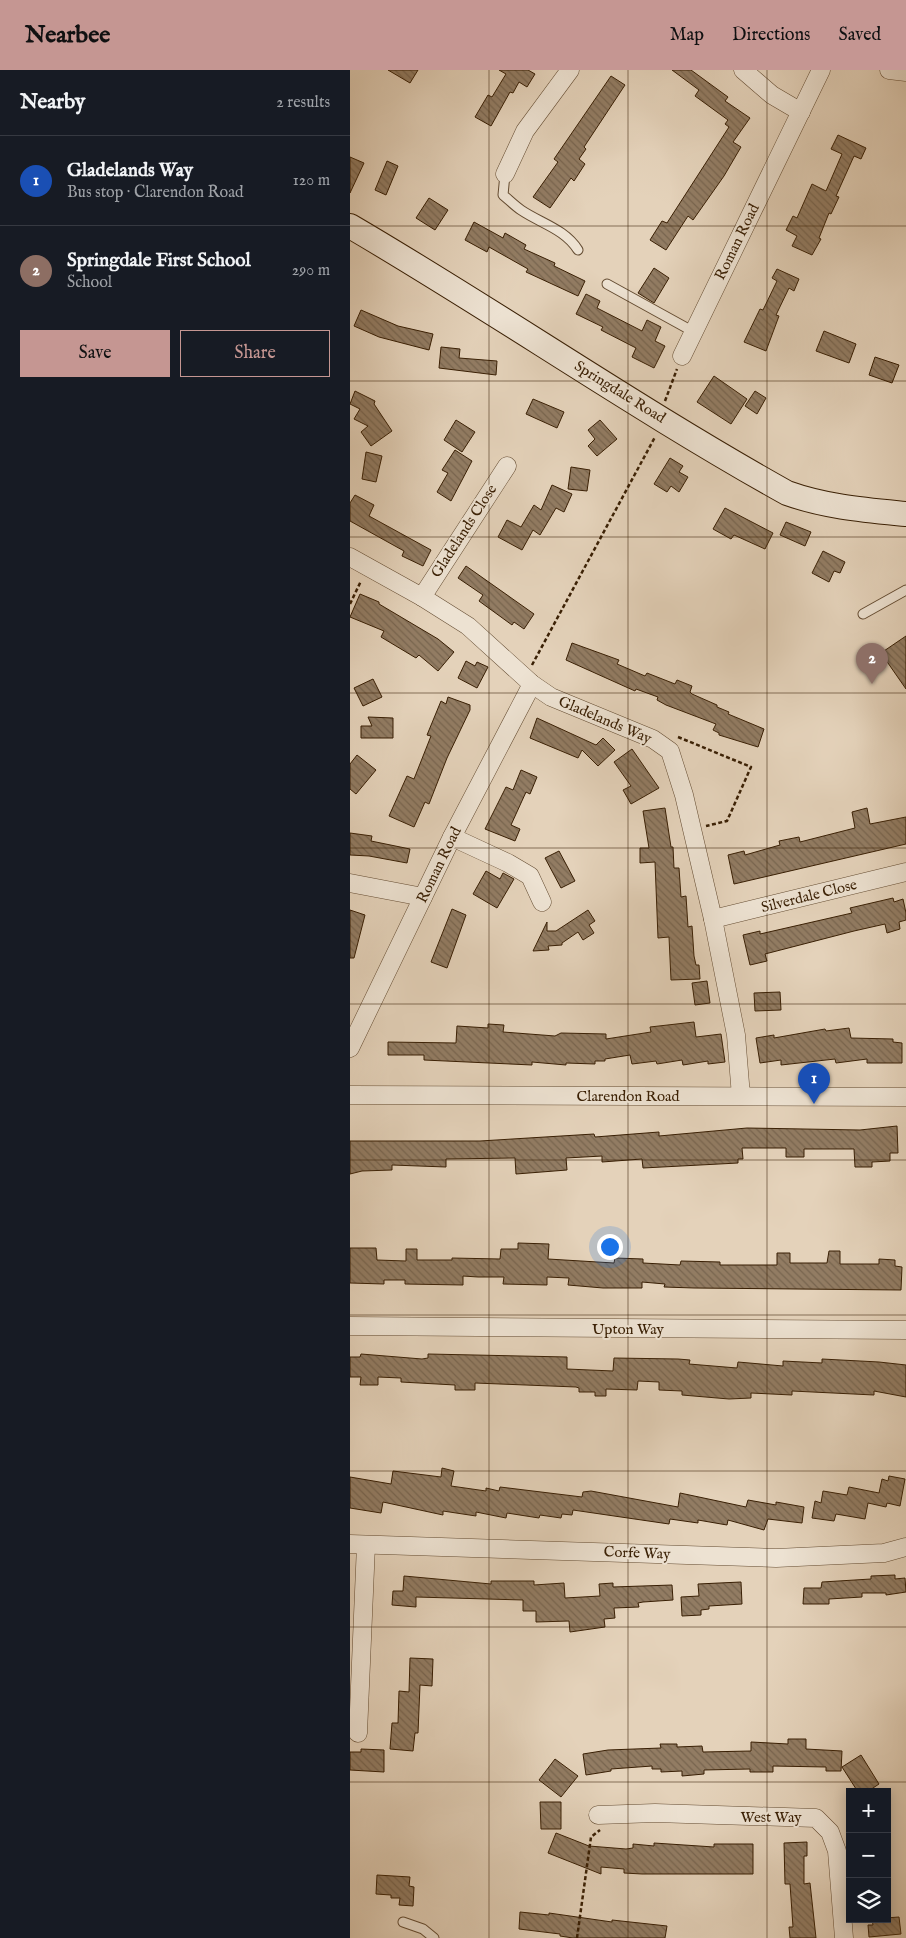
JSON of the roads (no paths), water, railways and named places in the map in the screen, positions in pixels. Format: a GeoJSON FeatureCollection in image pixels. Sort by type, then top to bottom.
{"type":"FeatureCollection","features":[{"type":"Feature","properties":{"kind":"street"},"geometry":{"type":"LineString","coordinates":[[505,174],[525,131],[570,70]]}},
{"type":"Feature","properties":{"kind":"street"},"geometry":{"type":"LineString","coordinates":[[742,70],[772,96],[800,112]]}},
{"type":"Feature","properties":{"kind":"street","name":"Roman Road"},"geometry":{"type":"LineString","coordinates":[[682,356],[821,70]]}},
{"type":"Feature","properties":{"kind":"street"},"geometry":{"type":"LineString","coordinates":[[889,70],[906,72]]}},
{"type":"Feature","properties":{"kind":"street","name":"Springdale Road"},"geometry":{"type":"LineString","coordinates":[[350,226],[421,267],[662,418],[787,493],[809,501],[850,509],[906,514]]}},
{"type":"Feature","properties":{"kind":"street","name":"Gladelands Close"},"geometry":{"type":"LineString","coordinates":[[422,597],[507,466]]}},
{"type":"Feature","properties":{"kind":"street","name":"Gladelands Way"},"geometry":{"type":"LineString","coordinates":[[350,557],[422,597],[468,626],[551,697],[653,739],[670,751],[677,767],[712,919],[736,1035],[742,1096]]}},
{"type":"Feature","properties":{"kind":"street","name":"Roman Road"},"geometry":{"type":"LineString","coordinates":[[350,1048],[529,680]]}},
{"type":"Feature","properties":{"kind":"street"},"geometry":{"type":"LineString","coordinates":[[452,837],[508,863],[530,876],[542,902]]}},
{"type":"Feature","properties":{"kind":"street","name":"Silverdale Close"},"geometry":{"type":"LineString","coordinates":[[712,919],[906,872]]}},
{"type":"Feature","properties":{"kind":"street"},"geometry":{"type":"LineString","coordinates":[[350,883],[423,897]]}},
{"type":"Feature","properties":{"kind":"street","name":"Clarendon Road"},"geometry":{"type":"LineString","coordinates":[[350,1095],[906,1097]]}},
{"type":"Feature","properties":{"kind":"street","name":"Upton Way"},"geometry":{"type":"LineString","coordinates":[[350,1326],[906,1330]]}},
{"type":"Feature","properties":{"kind":"street","name":"Corfe Way"},"geometry":{"type":"LineString","coordinates":[[358,1733],[358,1544],[776,1558],[884,1553],[906,1547]]}},
{"type":"Feature","properties":{"kind":"street","name":"West Way"},"geometry":{"type":"LineString","coordinates":[[603,1815],[655,1813],[816,1818],[830,1832],[837,1851],[844,1938]]}},
{"type":"Feature","properties":{"kind":"lane"},"geometry":{"type":"LineString","coordinates":[[505,174],[503,195],[522,210],[550,225],[574,243],[578,250]]}},
{"type":"Feature","properties":{"kind":"lane"},"geometry":{"type":"LineString","coordinates":[[607,284],[694,332]]}},
{"type":"Feature","properties":{"kind":"lane"},"geometry":{"type":"LineString","coordinates":[[863,614],[906,590]]}},
{"type":"Feature","properties":{"kind":"lane"},"geometry":{"type":"LineString","coordinates":[[403,1922],[423,1929],[434,1938]]}},
{"type":"Feature","properties":{"kind":"place","name":"Springdale First School"},"geometry":{"type":"Point","coordinates":[872,684]}},
{"type":"Feature","properties":{"kind":"place","name":"Gladelands Way"},"geometry":{"type":"Point","coordinates":[814,1104]}}]}
